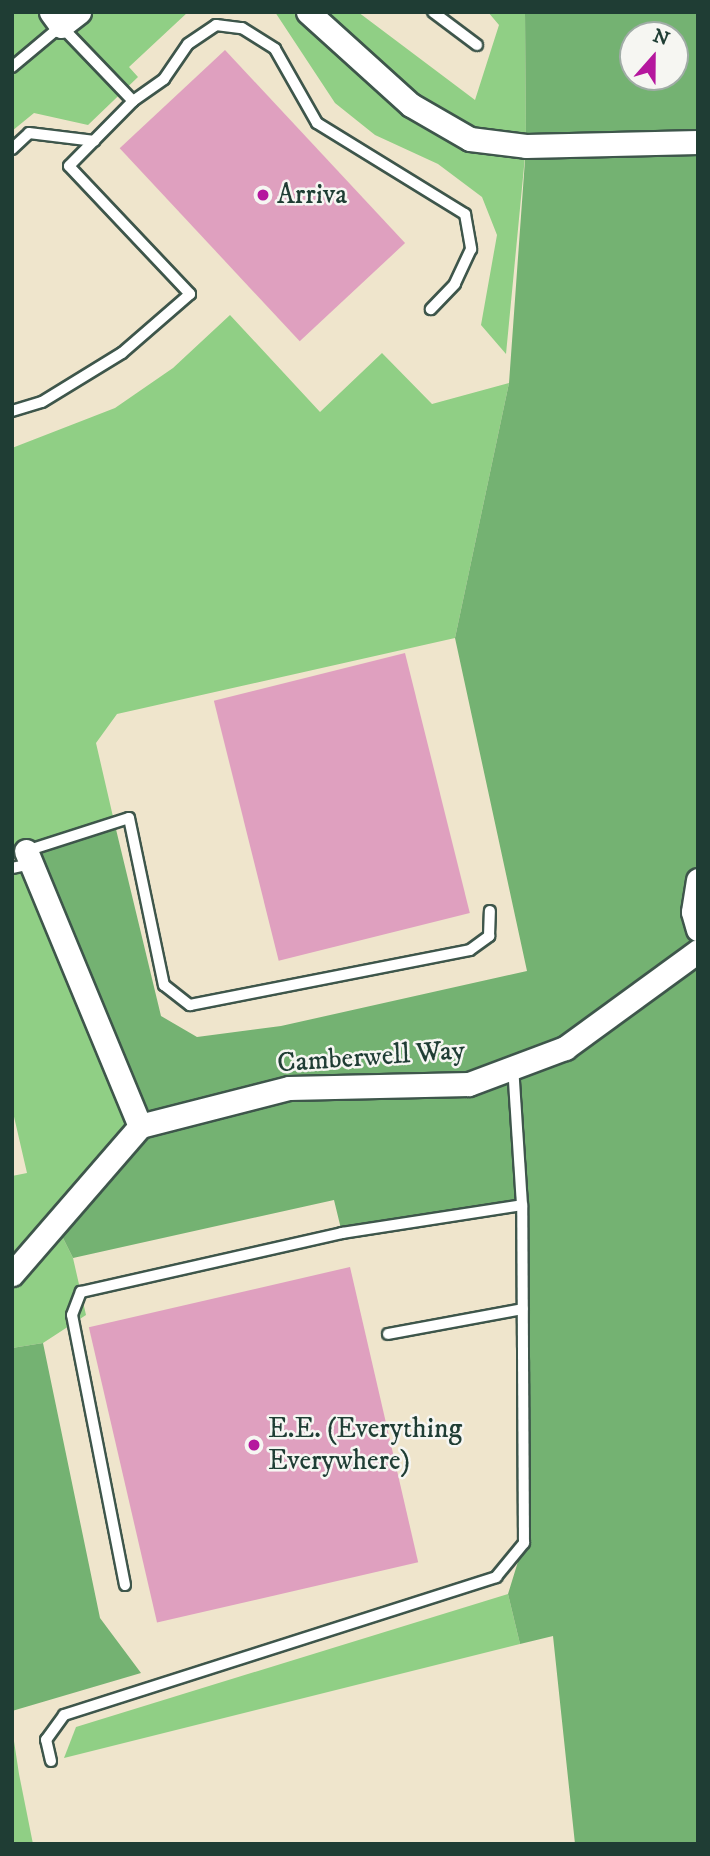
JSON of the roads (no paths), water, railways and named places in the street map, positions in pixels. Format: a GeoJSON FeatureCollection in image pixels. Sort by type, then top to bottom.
{"type":"FeatureCollection","features":[{"type":"Feature","properties":{"kind":"street"},"geometry":{"type":"LineString","coordinates":[[56,19],[79,12]]}},
{"type":"Feature","properties":{"kind":"street"},"geometry":{"type":"LineString","coordinates":[[308,12],[411,105],[470,139],[526,146],[698,142]]}},
{"type":"Feature","properties":{"kind":"street"},"geometry":{"type":"LineString","coordinates":[[12,1274],[141,1126],[23,861]]}},
{"type":"Feature","properties":{"kind":"street"},"geometry":{"type":"LineString","coordinates":[[698,880],[693,912],[698,929]]}},
{"type":"Feature","properties":{"kind":"street","name":"Camberwell Way"},"geometry":{"type":"LineString","coordinates":[[141,1126],[289,1088],[469,1084],[565,1048],[698,951]]}},
{"type":"Feature","properties":{"kind":"lane"},"geometry":{"type":"LineString","coordinates":[[433,12],[477,45]]}},
{"type":"Feature","properties":{"kind":"lane"},"geometry":{"type":"LineString","coordinates":[[12,67],[56,19],[133,100]]}},
{"type":"Feature","properties":{"kind":"lane"},"geometry":{"type":"LineString","coordinates":[[12,411],[42,402],[122,353],[190,294],[69,166],[133,100],[164,79],[188,44],[216,25],[242,28],[275,49],[317,123],[465,214],[471,248],[455,284],[431,309]]}},
{"type":"Feature","properties":{"kind":"lane"},"geometry":{"type":"LineString","coordinates":[[12,149],[29,133],[95,141]]}},
{"type":"Feature","properties":{"kind":"lane"},"geometry":{"type":"LineString","coordinates":[[23,861],[129,818],[164,985],[190,1005],[470,950],[489,936],[490,911]]}},
{"type":"Feature","properties":{"kind":"lane"},"geometry":{"type":"LineString","coordinates":[[51,1762],[46,1740],[64,1715],[496,1577],[524,1543],[522,1205],[513,1067]]}},
{"type":"Feature","properties":{"kind":"lane"},"geometry":{"type":"LineString","coordinates":[[125,1585],[72,1315],[81,1292],[342,1233],[522,1205]]}},
{"type":"Feature","properties":{"kind":"lane"},"geometry":{"type":"LineString","coordinates":[[388,1334],[523,1310]]}},
{"type":"Feature","properties":{"kind":"place","name":"Arriva"},"geometry":{"type":"Point","coordinates":[263,195]}},
{"type":"Feature","properties":{"kind":"place","name":"E.E. (Everything Everywhere)"},"geometry":{"type":"Point","coordinates":[254,1445]}}]}
